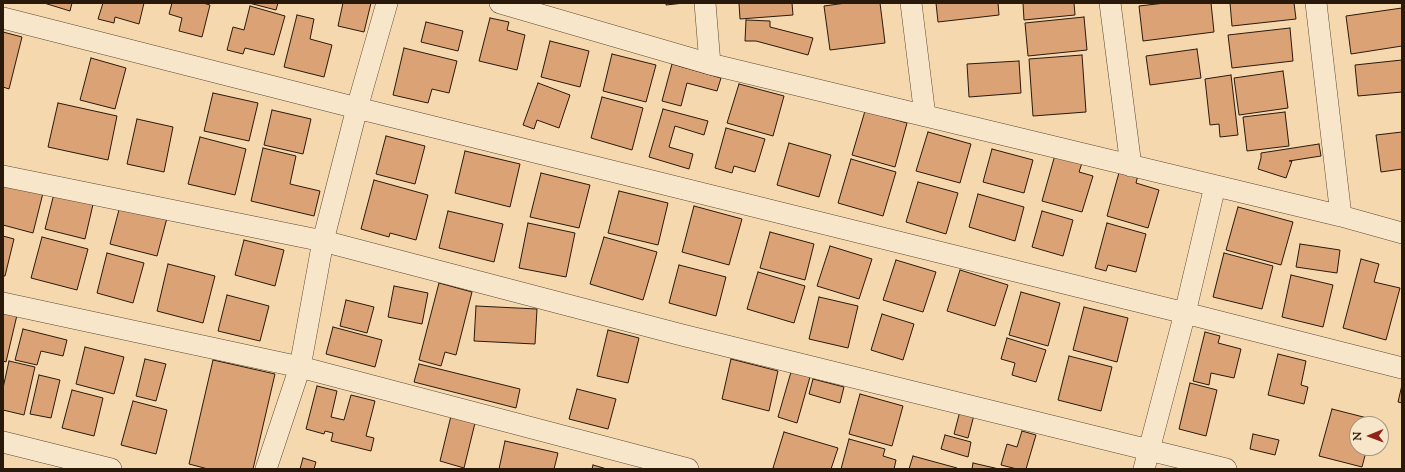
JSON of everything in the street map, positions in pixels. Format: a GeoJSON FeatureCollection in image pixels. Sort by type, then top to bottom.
{"type":"FeatureCollection","features":[{"type":"Feature","properties":{"kind":"street"},"geometry":{"type":"LineString","coordinates":[[266,469],[300,367],[323,241],[387,3]]}},
{"type":"Feature","properties":{"kind":"street"},"geometry":{"type":"LineString","coordinates":[[501,3],[710,64],[1341,216],[1402,233]]}},
{"type":"Feature","properties":{"kind":"street"},"geometry":{"type":"LineString","coordinates":[[705,3],[710,64]]}},
{"type":"Feature","properties":{"kind":"street"},"geometry":{"type":"LineString","coordinates":[[911,3],[925,116]]}},
{"type":"Feature","properties":{"kind":"street"},"geometry":{"type":"LineString","coordinates":[[1110,3],[1131,166]]}},
{"type":"Feature","properties":{"kind":"street"},"geometry":{"type":"LineString","coordinates":[[1316,3],[1341,216]]}},
{"type":"Feature","properties":{"kind":"street"},"geometry":{"type":"LineString","coordinates":[[3,18],[1402,368]]}},
{"type":"Feature","properties":{"kind":"street"},"geometry":{"type":"LineString","coordinates":[[3,176],[323,241],[682,335],[1146,460],[1226,469]]}},
{"type":"Feature","properties":{"kind":"street"},"geometry":{"type":"LineString","coordinates":[[1146,460],[1185,313],[1215,186]]}},
{"type":"Feature","properties":{"kind":"street"},"geometry":{"type":"LineString","coordinates":[[3,303],[300,367],[688,469]]}},
{"type":"Feature","properties":{"kind":"street"},"geometry":{"type":"LineString","coordinates":[[3,442],[111,469]]}},
{"type":"Feature","properties":{"kind":"building"},"geometry":{"type":"Polygon","coordinates":[[[44,3],[72,3],[70,11],[44,3]]]}},
{"type":"Feature","properties":{"kind":"building"},"geometry":{"type":"Polygon","coordinates":[[[103,3],[144,3],[139,24],[115,17],[114,23],[98,19],[103,3]]]}},
{"type":"Feature","properties":{"kind":"building"},"geometry":{"type":"Polygon","coordinates":[[[172,3],[203,3],[210,5],[202,37],[179,31],[182,18],[169,14],[172,3]]]}},
{"type":"Feature","properties":{"kind":"building"},"geometry":{"type":"Polygon","coordinates":[[[249,3],[278,3],[276,10],[249,3]]]}},
{"type":"Feature","properties":{"kind":"building"},"geometry":{"type":"Polygon","coordinates":[[[343,3],[371,3],[364,32],[338,26],[343,3]]]}},
{"type":"Feature","properties":{"kind":"building"},"geometry":{"type":"Polygon","coordinates":[[[666,3],[684,3],[666,5],[666,3]]]}},
{"type":"Feature","properties":{"kind":"building"},"geometry":{"type":"Polygon","coordinates":[[[739,3],[792,3],[793,15],[740,19],[739,3]]]}},
{"type":"Feature","properties":{"kind":"building"},"geometry":{"type":"Polygon","coordinates":[[[846,3],[880,3],[885,43],[830,50],[824,6],[846,3]]]}},
{"type":"Feature","properties":{"kind":"building"},"geometry":{"type":"Polygon","coordinates":[[[936,3],[998,3],[999,15],[938,22],[936,3]]]}},
{"type":"Feature","properties":{"kind":"building"},"geometry":{"type":"Polygon","coordinates":[[[1023,3],[1074,3],[1075,15],[1024,20],[1023,3]]]}},
{"type":"Feature","properties":{"kind":"building"},"geometry":{"type":"Polygon","coordinates":[[[1165,3],[1211,3],[1214,32],[1143,41],[1139,6],[1165,3]]]}},
{"type":"Feature","properties":{"kind":"building"},"geometry":{"type":"Polygon","coordinates":[[[1230,3],[1294,3],[1296,19],[1232,26],[1230,3]]]}},
{"type":"Feature","properties":{"kind":"building"},"geometry":{"type":"Polygon","coordinates":[[[250,6],[285,16],[274,55],[245,48],[243,54],[227,50],[233,27],[244,30],[250,6]]]}},
{"type":"Feature","properties":{"kind":"building"},"geometry":{"type":"Polygon","coordinates":[[[1402,8],[1402,46],[1351,54],[1346,16],[1402,8]]]}},
{"type":"Feature","properties":{"kind":"building"},"geometry":{"type":"Polygon","coordinates":[[[297,15],[314,19],[310,39],[332,45],[324,77],[284,67],[297,15]]]}},
{"type":"Feature","properties":{"kind":"building"},"geometry":{"type":"Polygon","coordinates":[[[1084,17],[1087,50],[1028,56],[1025,23],[1084,17]]]}},
{"type":"Feature","properties":{"kind":"building"},"geometry":{"type":"Polygon","coordinates":[[[490,18],[509,22],[507,30],[525,35],[517,70],[479,61],[490,18]]]}},
{"type":"Feature","properties":{"kind":"building"},"geometry":{"type":"Polygon","coordinates":[[[746,20],[770,21],[770,27],[813,38],[808,55],[756,41],[745,41],[746,20]]]}},
{"type":"Feature","properties":{"kind":"building"},"geometry":{"type":"Polygon","coordinates":[[[426,22],[463,31],[458,51],[421,42],[426,22]]]}},
{"type":"Feature","properties":{"kind":"building"},"geometry":{"type":"Polygon","coordinates":[[[1290,28],[1293,61],[1232,68],[1228,35],[1290,28]]]}},
{"type":"Feature","properties":{"kind":"building"},"geometry":{"type":"Polygon","coordinates":[[[3,32],[22,37],[9,89],[3,87],[3,32]]]}},
{"type":"Feature","properties":{"kind":"building"},"geometry":{"type":"Polygon","coordinates":[[[550,41],[589,51],[580,87],[541,77],[550,41]]]}},
{"type":"Feature","properties":{"kind":"building"},"geometry":{"type":"Polygon","coordinates":[[[404,48],[457,61],[449,93],[432,89],[428,103],[393,95],[404,48]]]}},
{"type":"Feature","properties":{"kind":"building"},"geometry":{"type":"Polygon","coordinates":[[[1197,49],[1201,78],[1150,85],[1146,56],[1197,49]]]}},
{"type":"Feature","properties":{"kind":"building"},"geometry":{"type":"Polygon","coordinates":[[[612,54],[656,65],[646,102],[603,91],[612,54]]]}},
{"type":"Feature","properties":{"kind":"building"},"geometry":{"type":"Polygon","coordinates":[[[1082,55],[1086,112],[1033,116],[1029,59],[1082,55]]]}},
{"type":"Feature","properties":{"kind":"building"},"geometry":{"type":"Polygon","coordinates":[[[91,58],[126,68],[115,109],[80,100],[91,58]]]}},
{"type":"Feature","properties":{"kind":"building"},"geometry":{"type":"Polygon","coordinates":[[[1402,60],[1402,92],[1358,96],[1355,65],[1402,60]]]}},
{"type":"Feature","properties":{"kind":"building"},"geometry":{"type":"Polygon","coordinates":[[[1019,61],[1021,93],[969,97],[967,64],[1019,61]]]}},
{"type":"Feature","properties":{"kind":"building"},"geometry":{"type":"Polygon","coordinates":[[[672,64],[721,78],[717,91],[687,83],[681,106],[662,101],[672,64]]]}},
{"type":"Feature","properties":{"kind":"building"},"geometry":{"type":"Polygon","coordinates":[[[1283,71],[1288,108],[1239,115],[1234,78],[1283,71]]]}},
{"type":"Feature","properties":{"kind":"building"},"geometry":{"type":"Polygon","coordinates":[[[1231,75],[1238,135],[1220,137],[1219,124],[1210,125],[1205,79],[1231,75]]]}},
{"type":"Feature","properties":{"kind":"building"},"geometry":{"type":"Polygon","coordinates":[[[538,83],[570,95],[559,128],[537,120],[534,129],[523,125],[538,83]]]}},
{"type":"Feature","properties":{"kind":"building"},"geometry":{"type":"Polygon","coordinates":[[[739,84],[784,96],[773,136],[727,123],[739,84]]]}},
{"type":"Feature","properties":{"kind":"building"},"geometry":{"type":"Polygon","coordinates":[[[213,93],[258,103],[249,141],[204,131],[213,93]]]}},
{"type":"Feature","properties":{"kind":"building"},"geometry":{"type":"Polygon","coordinates":[[[602,97],[643,108],[632,150],[591,138],[602,97]]]}},
{"type":"Feature","properties":{"kind":"building"},"geometry":{"type":"Polygon","coordinates":[[[58,103],[117,116],[108,160],[48,147],[58,103]]]}},
{"type":"Feature","properties":{"kind":"building"},"geometry":{"type":"Polygon","coordinates":[[[663,109],[708,121],[704,135],[675,126],[669,147],[693,154],[689,169],[649,157],[663,109]]]}},
{"type":"Feature","properties":{"kind":"building"},"geometry":{"type":"Polygon","coordinates":[[[272,110],[311,119],[303,154],[264,145],[272,110]]]}},
{"type":"Feature","properties":{"kind":"building"},"geometry":{"type":"Polygon","coordinates":[[[865,111],[907,123],[895,167],[852,155],[865,111]]]}},
{"type":"Feature","properties":{"kind":"building"},"geometry":{"type":"Polygon","coordinates":[[[1285,112],[1289,146],[1247,151],[1243,117],[1285,112]]]}},
{"type":"Feature","properties":{"kind":"building"},"geometry":{"type":"Polygon","coordinates":[[[137,119],[173,127],[164,172],[127,164],[137,119]]]}},
{"type":"Feature","properties":{"kind":"building"},"geometry":{"type":"Polygon","coordinates":[[[726,128],[765,139],[755,172],[734,166],[732,173],[715,168],[726,128]]]}},
{"type":"Feature","properties":{"kind":"building"},"geometry":{"type":"Polygon","coordinates":[[[928,132],[971,144],[960,183],[916,171],[928,132]]]}},
{"type":"Feature","properties":{"kind":"building"},"geometry":{"type":"Polygon","coordinates":[[[1402,132],[1402,169],[1381,172],[1376,135],[1402,132]]]}},
{"type":"Feature","properties":{"kind":"building"},"geometry":{"type":"Polygon","coordinates":[[[386,136],[425,146],[415,184],[376,174],[386,136]]]}},
{"type":"Feature","properties":{"kind":"building"},"geometry":{"type":"Polygon","coordinates":[[[200,137],[246,149],[235,195],[188,184],[200,137]]]}},
{"type":"Feature","properties":{"kind":"building"},"geometry":{"type":"Polygon","coordinates":[[[789,143],[831,155],[819,197],[777,185],[789,143]]]}},
{"type":"Feature","properties":{"kind":"building"},"geometry":{"type":"Polygon","coordinates":[[[1319,144],[1321,156],[1289,161],[1292,161],[1286,178],[1258,169],[1261,153],[1319,144]]]}},
{"type":"Feature","properties":{"kind":"building"},"geometry":{"type":"Polygon","coordinates":[[[263,148],[296,156],[290,184],[320,191],[314,216],[251,201],[263,148]]]}},
{"type":"Feature","properties":{"kind":"building"},"geometry":{"type":"Polygon","coordinates":[[[992,149],[1033,160],[1024,193],[983,182],[992,149]]]}},
{"type":"Feature","properties":{"kind":"building"},"geometry":{"type":"Polygon","coordinates":[[[465,151],[520,164],[510,207],[455,193],[465,151]]]}},
{"type":"Feature","properties":{"kind":"building"},"geometry":{"type":"Polygon","coordinates":[[[1055,155],[1082,163],[1079,172],[1093,176],[1082,212],[1042,201],[1055,155]]]}},
{"type":"Feature","properties":{"kind":"building"},"geometry":{"type":"Polygon","coordinates":[[[851,159],[896,172],[883,216],[838,203],[851,159]]]}},
{"type":"Feature","properties":{"kind":"building"},"geometry":{"type":"Polygon","coordinates":[[[1120,169],[1138,175],[1136,183],[1159,190],[1148,228],[1107,216],[1120,169]]]}},
{"type":"Feature","properties":{"kind":"building"},"geometry":{"type":"Polygon","coordinates":[[[541,173],[590,185],[579,228],[530,217],[541,173]]]}},
{"type":"Feature","properties":{"kind":"building"},"geometry":{"type":"Polygon","coordinates":[[[374,180],[428,195],[416,240],[390,233],[389,237],[361,229],[374,180]]]}},
{"type":"Feature","properties":{"kind":"building"},"geometry":{"type":"Polygon","coordinates":[[[3,182],[43,193],[33,233],[3,225],[3,182]]]}},
{"type":"Feature","properties":{"kind":"building"},"geometry":{"type":"Polygon","coordinates":[[[918,182],[958,193],[946,234],[906,222],[918,182]]]}},
{"type":"Feature","properties":{"kind":"building"},"geometry":{"type":"Polygon","coordinates":[[[55,190],[94,200],[85,239],[45,229],[55,190]]]}},
{"type":"Feature","properties":{"kind":"building"},"geometry":{"type":"Polygon","coordinates":[[[619,191],[668,203],[658,245],[608,233],[619,191]]]}},
{"type":"Feature","properties":{"kind":"building"},"geometry":{"type":"Polygon","coordinates":[[[978,194],[1024,207],[1015,241],[969,227],[978,194]]]}},
{"type":"Feature","properties":{"kind":"building"},"geometry":{"type":"Polygon","coordinates":[[[120,206],[167,218],[157,256],[110,244],[120,206]]]}},
{"type":"Feature","properties":{"kind":"building"},"geometry":{"type":"Polygon","coordinates":[[[694,206],[742,219],[729,265],[682,252],[694,206]]]}},
{"type":"Feature","properties":{"kind":"building"},"geometry":{"type":"Polygon","coordinates":[[[1238,207],[1293,222],[1281,265],[1226,250],[1238,207]]]}},
{"type":"Feature","properties":{"kind":"building"},"geometry":{"type":"Polygon","coordinates":[[[448,211],[503,224],[494,262],[439,248],[448,211]]]}},
{"type":"Feature","properties":{"kind":"building"},"geometry":{"type":"Polygon","coordinates":[[[1042,211],[1073,220],[1063,256],[1032,247],[1042,211]]]}},
{"type":"Feature","properties":{"kind":"building"},"geometry":{"type":"Polygon","coordinates":[[[528,223],[575,233],[566,277],[519,268],[528,223]]]}},
{"type":"Feature","properties":{"kind":"building"},"geometry":{"type":"Polygon","coordinates":[[[1107,223],[1146,234],[1136,272],[1108,265],[1106,271],[1095,268],[1107,223]]]}},
{"type":"Feature","properties":{"kind":"building"},"geometry":{"type":"Polygon","coordinates":[[[770,232],[814,244],[805,280],[760,268],[770,232]]]}},
{"type":"Feature","properties":{"kind":"building"},"geometry":{"type":"Polygon","coordinates":[[[3,236],[14,239],[5,276],[3,276],[3,236]]]}},
{"type":"Feature","properties":{"kind":"building"},"geometry":{"type":"Polygon","coordinates":[[[42,237],[88,249],[77,290],[31,278],[42,237]]]}},
{"type":"Feature","properties":{"kind":"building"},"geometry":{"type":"Polygon","coordinates":[[[604,237],[657,252],[643,300],[590,284],[604,237]]]}},
{"type":"Feature","properties":{"kind":"building"},"geometry":{"type":"Polygon","coordinates":[[[244,240],[284,250],[275,286],[235,275],[244,240]]]}},
{"type":"Feature","properties":{"kind":"building"},"geometry":{"type":"Polygon","coordinates":[[[1300,244],[1340,250],[1337,273],[1296,267],[1300,244]]]}},
{"type":"Feature","properties":{"kind":"building"},"geometry":{"type":"Polygon","coordinates":[[[830,246],[872,259],[859,299],[817,286],[830,246]]]}},
{"type":"Feature","properties":{"kind":"building"},"geometry":{"type":"Polygon","coordinates":[[[107,253],[144,263],[133,303],[97,293],[107,253]]]}},
{"type":"Feature","properties":{"kind":"building"},"geometry":{"type":"Polygon","coordinates":[[[1224,253],[1273,266],[1262,309],[1213,297],[1224,253]]]}},
{"type":"Feature","properties":{"kind":"building"},"geometry":{"type":"Polygon","coordinates":[[[1361,259],[1379,264],[1374,282],[1400,288],[1386,340],[1343,328],[1361,259]]]}},
{"type":"Feature","properties":{"kind":"building"},"geometry":{"type":"Polygon","coordinates":[[[896,260],[936,272],[923,312],[883,300],[896,260]]]}},
{"type":"Feature","properties":{"kind":"building"},"geometry":{"type":"Polygon","coordinates":[[[168,264],[215,276],[203,323],[157,311],[168,264]]]}},
{"type":"Feature","properties":{"kind":"building"},"geometry":{"type":"Polygon","coordinates":[[[679,265],[726,277],[716,316],[669,303],[679,265]]]}},
{"type":"Feature","properties":{"kind":"building"},"geometry":{"type":"Polygon","coordinates":[[[960,270],[1008,285],[995,326],[947,311],[960,270]]]}},
{"type":"Feature","properties":{"kind":"building"},"geometry":{"type":"Polygon","coordinates":[[[758,272],[805,286],[794,323],[747,309],[758,272]]]}},
{"type":"Feature","properties":{"kind":"building"},"geometry":{"type":"Polygon","coordinates":[[[1291,275],[1333,285],[1323,327],[1282,317],[1291,275]]]}},
{"type":"Feature","properties":{"kind":"building"},"geometry":{"type":"Polygon","coordinates":[[[439,283],[472,292],[456,355],[445,352],[441,366],[419,360],[439,283]]]}},
{"type":"Feature","properties":{"kind":"building"},"geometry":{"type":"Polygon","coordinates":[[[394,286],[428,293],[422,324],[388,317],[394,286]]]}},
{"type":"Feature","properties":{"kind":"building"},"geometry":{"type":"Polygon","coordinates":[[[1021,292],[1060,303],[1048,346],[1009,335],[1021,292]]]}},
{"type":"Feature","properties":{"kind":"building"},"geometry":{"type":"Polygon","coordinates":[[[227,295],[269,306],[260,341],[218,331],[227,295]]]}},
{"type":"Feature","properties":{"kind":"building"},"geometry":{"type":"Polygon","coordinates":[[[819,297],[858,306],[848,348],[809,339],[819,297]]]}},
{"type":"Feature","properties":{"kind":"building"},"geometry":{"type":"Polygon","coordinates":[[[346,300],[374,307],[367,333],[340,326],[346,300]]]}},
{"type":"Feature","properties":{"kind":"building"},"geometry":{"type":"Polygon","coordinates":[[[476,306],[537,309],[535,344],[474,341],[476,306]]]}},
{"type":"Feature","properties":{"kind":"building"},"geometry":{"type":"Polygon","coordinates":[[[1084,307],[1128,318],[1117,362],[1073,350],[1084,307]]]}},
{"type":"Feature","properties":{"kind":"building"},"geometry":{"type":"Polygon","coordinates":[[[3,311],[17,315],[6,362],[3,361],[3,311]]]}},
{"type":"Feature","properties":{"kind":"building"},"geometry":{"type":"Polygon","coordinates":[[[882,314],[914,324],[903,360],[871,350],[882,314]]]}},
{"type":"Feature","properties":{"kind":"building"},"geometry":{"type":"Polygon","coordinates":[[[333,327],[382,340],[375,367],[326,354],[333,327]]]}},
{"type":"Feature","properties":{"kind":"building"},"geometry":{"type":"Polygon","coordinates":[[[23,329],[67,340],[63,356],[41,351],[37,365],[15,360],[23,329]]]}},
{"type":"Feature","properties":{"kind":"building"},"geometry":{"type":"Polygon","coordinates":[[[608,330],[639,338],[628,383],[597,376],[608,330]]]}},
{"type":"Feature","properties":{"kind":"building"},"geometry":{"type":"Polygon","coordinates":[[[1205,332],[1220,336],[1218,343],[1241,349],[1234,378],[1211,373],[1209,385],[1193,381],[1205,332]]]}},
{"type":"Feature","properties":{"kind":"building"},"geometry":{"type":"Polygon","coordinates":[[[1007,338],[1046,350],[1036,382],[1012,375],[1015,363],[1001,359],[1007,338]]]}},
{"type":"Feature","properties":{"kind":"building"},"geometry":{"type":"Polygon","coordinates":[[[85,347],[124,357],[114,394],[76,384],[85,347]]]}},
{"type":"Feature","properties":{"kind":"building"},"geometry":{"type":"Polygon","coordinates":[[[1278,354],[1306,361],[1301,385],[1308,387],[1304,404],[1268,395],[1278,354]]]}},
{"type":"Feature","properties":{"kind":"building"},"geometry":{"type":"Polygon","coordinates":[[[1069,356],[1112,367],[1101,411],[1058,400],[1069,356]]]}},
{"type":"Feature","properties":{"kind":"building"},"geometry":{"type":"Polygon","coordinates":[[[145,359],[166,364],[156,401],[136,396],[145,359]]]}},
{"type":"Feature","properties":{"kind":"building"},"geometry":{"type":"Polygon","coordinates":[[[731,359],[778,371],[769,411],[722,399],[731,359]]]}},
{"type":"Feature","properties":{"kind":"building"},"geometry":{"type":"Polygon","coordinates":[[[213,360],[275,374],[253,469],[208,469],[189,464],[213,360]]]}},
{"type":"Feature","properties":{"kind":"building"},"geometry":{"type":"Polygon","coordinates":[[[9,361],[35,367],[24,415],[3,410],[3,388],[9,361]]]}},
{"type":"Feature","properties":{"kind":"building"},"geometry":{"type":"Polygon","coordinates":[[[419,364],[520,389],[516,408],[414,382],[419,364]]]}},
{"type":"Feature","properties":{"kind":"building"},"geometry":{"type":"Polygon","coordinates":[[[791,372],[810,377],[797,423],[778,417],[791,372]]]}},
{"type":"Feature","properties":{"kind":"building"},"geometry":{"type":"Polygon","coordinates":[[[39,375],[60,380],[51,418],[30,414],[39,375]]]}},
{"type":"Feature","properties":{"kind":"building"},"geometry":{"type":"Polygon","coordinates":[[[813,379],[844,387],[840,403],[809,394],[813,379]]]}},
{"type":"Feature","properties":{"kind":"building"},"geometry":{"type":"Polygon","coordinates":[[[1190,383],[1217,390],[1206,436],[1179,429],[1190,383]]]}},
{"type":"Feature","properties":{"kind":"building"},"geometry":{"type":"Polygon","coordinates":[[[1402,385],[1402,403],[1398,402],[1402,385]]]}},
{"type":"Feature","properties":{"kind":"building"},"geometry":{"type":"Polygon","coordinates":[[[317,386],[337,391],[331,417],[344,420],[351,395],[375,401],[366,436],[374,438],[371,451],[331,441],[333,433],[325,431],[324,434],[306,429],[317,386]]]}},
{"type":"Feature","properties":{"kind":"building"},"geometry":{"type":"Polygon","coordinates":[[[577,389],[616,399],[608,429],[569,419],[577,389]]]}},
{"type":"Feature","properties":{"kind":"building"},"geometry":{"type":"Polygon","coordinates":[[[72,390],[103,398],[94,436],[62,428],[72,390]]]}},
{"type":"Feature","properties":{"kind":"building"},"geometry":{"type":"Polygon","coordinates":[[[860,394],[903,406],[892,446],[849,434],[860,394]]]}},
{"type":"Feature","properties":{"kind":"building"},"geometry":{"type":"Polygon","coordinates":[[[133,401],[167,410],[156,454],[121,445],[133,401]]]}},
{"type":"Feature","properties":{"kind":"building"},"geometry":{"type":"Polygon","coordinates":[[[1332,409],[1359,416],[1349,416],[1349,456],[1365,456],[1362,467],[1319,456],[1332,409]]]}},
{"type":"Feature","properties":{"kind":"building"},"geometry":{"type":"Polygon","coordinates":[[[960,411],[974,415],[968,438],[954,434],[960,411]]]}},
{"type":"Feature","properties":{"kind":"building"},"geometry":{"type":"Polygon","coordinates":[[[451,416],[475,423],[464,468],[440,461],[451,416]]]}},
{"type":"Feature","properties":{"kind":"building"},"geometry":{"type":"Polygon","coordinates":[[[1022,431],[1036,435],[1026,469],[1017,469],[1001,465],[1007,444],[1017,447],[1022,431]]]}},
{"type":"Feature","properties":{"kind":"building"},"geometry":{"type":"Polygon","coordinates":[[[784,432],[838,448],[831,469],[773,468],[784,432]]]}},
{"type":"Feature","properties":{"kind":"building"},"geometry":{"type":"Polygon","coordinates":[[[1253,434],[1279,440],[1275,455],[1250,449],[1253,434]]]}},
{"type":"Feature","properties":{"kind":"building"},"geometry":{"type":"Polygon","coordinates":[[[945,435],[971,442],[968,457],[941,449],[945,435]]]}},
{"type":"Feature","properties":{"kind":"building"},"geometry":{"type":"Polygon","coordinates":[[[849,439],[885,449],[883,456],[896,460],[894,469],[841,469],[849,439]]]}},
{"type":"Feature","properties":{"kind":"building"},"geometry":{"type":"Polygon","coordinates":[[[505,441],[558,453],[554,469],[499,469],[505,441]]]}},
{"type":"Feature","properties":{"kind":"building"},"geometry":{"type":"Polygon","coordinates":[[[913,456],[957,468],[957,469],[909,469],[913,456]]]}},
{"type":"Feature","properties":{"kind":"building"},"geometry":{"type":"Polygon","coordinates":[[[303,458],[316,462],[314,469],[300,469],[303,458]]]}},
{"type":"Feature","properties":{"kind":"building"},"geometry":{"type":"Polygon","coordinates":[[[973,463],[999,469],[972,469],[973,463]]]}},
{"type":"Feature","properties":{"kind":"building"},"geometry":{"type":"Polygon","coordinates":[[[593,465],[607,469],[592,469],[593,465]]]}}]}
